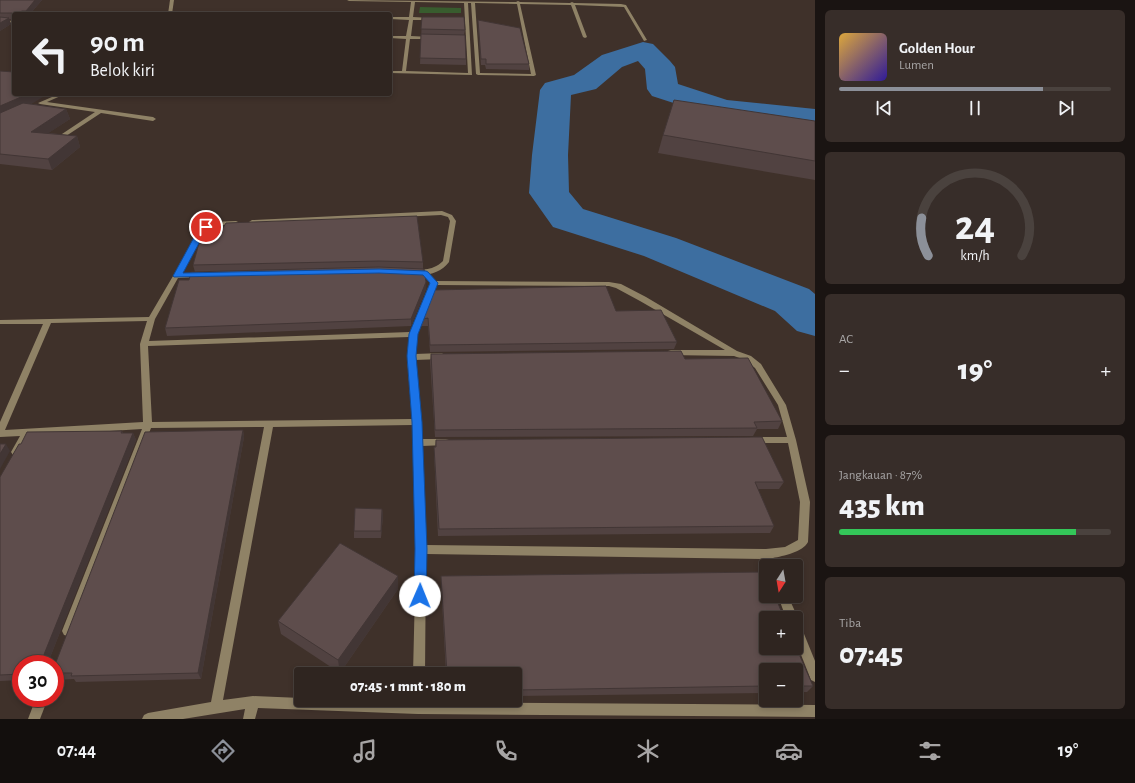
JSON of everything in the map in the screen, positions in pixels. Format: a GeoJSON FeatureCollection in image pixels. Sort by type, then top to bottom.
{"type":"FeatureCollection","features":[{"type":"Feature","properties":{"kind":"street"},"geometry":{"type":"LineString","coordinates":[[170,12],[172,0]]}},
{"type":"Feature","properties":{"kind":"street"},"geometry":{"type":"LineString","coordinates":[[349,0],[560,2],[625,6],[645,40]]}},
{"type":"Feature","properties":{"kind":"street"},"geometry":{"type":"LineString","coordinates":[[404,72],[413,1]]}},
{"type":"Feature","properties":{"kind":"street"},"geometry":{"type":"LineString","coordinates":[[392,72],[470,74],[466,2]]}},
{"type":"Feature","properties":{"kind":"street"},"geometry":{"type":"LineString","coordinates":[[473,2],[478,74],[534,75],[518,2]]}},
{"type":"Feature","properties":{"kind":"street"},"geometry":{"type":"LineString","coordinates":[[572,3],[586,37]]}},
{"type":"Feature","properties":{"kind":"street"},"geometry":{"type":"LineString","coordinates":[[392,18],[439,19]]}},
{"type":"Feature","properties":{"kind":"street"},"geometry":{"type":"LineString","coordinates":[[460,19],[474,20]]}},
{"type":"Feature","properties":{"kind":"street"},"geometry":{"type":"LineString","coordinates":[[0,21],[12,22]]}},
{"type":"Feature","properties":{"kind":"street"},"geometry":{"type":"LineString","coordinates":[[392,37],[438,38]]}},
{"type":"Feature","properties":{"kind":"street"},"geometry":{"type":"LineString","coordinates":[[461,38],[475,38]]}},
{"type":"Feature","properties":{"kind":"street"},"geometry":{"type":"LineString","coordinates":[[34,106],[58,96]]}},
{"type":"Feature","properties":{"kind":"street"},"geometry":{"type":"LineString","coordinates":[[40,103],[153,119]]}},
{"type":"Feature","properties":{"kind":"street"},"geometry":{"type":"LineString","coordinates":[[64,135],[99,112]]}},
{"type":"Feature","properties":{"kind":"street"},"geometry":{"type":"LineString","coordinates":[[63,642],[148,425],[144,344],[151,319],[202,230],[211,224],[442,213],[450,216],[453,221],[446,262],[443,266],[426,273],[410,272]]}},
{"type":"Feature","properties":{"kind":"street"},"geometry":{"type":"LineString","coordinates":[[426,273],[434,283]]}},
{"type":"Feature","properties":{"kind":"street"},"geometry":{"type":"LineString","coordinates":[[177,276],[208,275]]}},
{"type":"Feature","properties":{"kind":"street"},"geometry":{"type":"LineString","coordinates":[[419,667],[421,549],[417,422],[411,356],[413,334],[434,283]]}},
{"type":"Feature","properties":{"kind":"street"},"geometry":{"type":"LineString","coordinates":[[421,549],[766,554],[787,551],[803,542],[805,502],[792,440],[782,405],[758,366],[748,358],[735,353],[643,299],[613,285],[434,283]]}},
{"type":"Feature","properties":{"kind":"street"},"geometry":{"type":"LineString","coordinates":[[0,322],[151,319]]}},
{"type":"Feature","properties":{"kind":"street"},"geometry":{"type":"LineString","coordinates":[[48,321],[0,433],[148,425],[417,422]]}},
{"type":"Feature","properties":{"kind":"street"},"geometry":{"type":"LineString","coordinates":[[144,344],[413,334]]}},
{"type":"Feature","properties":{"kind":"street"},"geometry":{"type":"LineString","coordinates":[[664,353],[735,353]]}},
{"type":"Feature","properties":{"kind":"street"},"geometry":{"type":"LineString","coordinates":[[411,356],[451,356]]}},
{"type":"Feature","properties":{"kind":"street"},"geometry":{"type":"LineString","coordinates":[[216,707],[269,424]]}},
{"type":"Feature","properties":{"kind":"street"},"geometry":{"type":"LineString","coordinates":[[12,460],[27,432]]}},
{"type":"Feature","properties":{"kind":"street"},"geometry":{"type":"LineString","coordinates":[[744,440],[792,440]]}},
{"type":"Feature","properties":{"kind":"street"},"geometry":{"type":"LineString","coordinates":[[417,443],[457,442]]}},
{"type":"Feature","properties":{"kind":"street"},"geometry":{"type":"LineString","coordinates":[[766,554],[768,559]]}},
{"type":"Feature","properties":{"kind":"street"},"geometry":{"type":"LineString","coordinates":[[803,646],[815,676]]}},
{"type":"Feature","properties":{"kind":"street"},"geometry":{"type":"LineString","coordinates":[[249,719],[253,702]]}},
{"type":"Feature","properties":{"kind":"street"},"geometry":{"type":"LineString","coordinates":[[148,719],[253,702],[294,702]]}},
{"type":"Feature","properties":{"kind":"street"},"geometry":{"type":"LineString","coordinates":[[522,706],[815,711]]}},
{"type":"Feature","properties":{"kind":"street"},"geometry":{"type":"LineString","coordinates":[[34,719],[39,707]]}},
{"type":"Feature","properties":{"kind":"green space"},"geometry":{"type":"Polygon","coordinates":[[[420,7],[461,8],[461,13],[419,13],[420,7]]]}},
{"type":"Feature","properties":{"kind":"building"},"geometry":{"type":"Polygon","coordinates":[[[0,0],[35,0],[26,11],[0,13],[0,0]]]}},
{"type":"Feature","properties":{"kind":"building"},"geometry":{"type":"Polygon","coordinates":[[[0,17],[9,18],[0,23],[0,17]]]}},
{"type":"Feature","properties":{"kind":"building"},"geometry":{"type":"Polygon","coordinates":[[[422,17],[464,17],[465,30],[421,29],[422,17]]]}},
{"type":"Feature","properties":{"kind":"building"},"geometry":{"type":"Polygon","coordinates":[[[478,20],[520,28],[529,64],[486,64],[486,59],[481,59],[478,20]]]}},
{"type":"Feature","properties":{"kind":"building"},"geometry":{"type":"Polygon","coordinates":[[[421,34],[465,35],[466,59],[420,58],[421,34]]]}},
{"type":"Feature","properties":{"kind":"building"},"geometry":{"type":"Polygon","coordinates":[[[0,71],[12,72],[12,96],[23,96],[0,106],[0,71]]]}},
{"type":"Feature","properties":{"kind":"building"},"geometry":{"type":"Polygon","coordinates":[[[674,100],[815,121],[815,161],[663,135],[674,100]]]}},
{"type":"Feature","properties":{"kind":"building"},"geometry":{"type":"Polygon","coordinates":[[[23,103],[66,109],[31,132],[77,136],[48,159],[0,154],[0,113],[23,103]]]}},
{"type":"Feature","properties":{"kind":"building"},"geometry":{"type":"Polygon","coordinates":[[[417,216],[423,262],[379,261],[193,265],[199,243],[214,242],[226,223],[417,216]]]}},
{"type":"Feature","properties":{"kind":"building"},"geometry":{"type":"Polygon","coordinates":[[[379,267],[424,269],[426,282],[411,319],[165,328],[179,280],[189,280],[191,272],[379,267]]]}},
{"type":"Feature","properties":{"kind":"building"},"geometry":{"type":"Polygon","coordinates":[[[606,286],[616,311],[661,310],[677,342],[430,345],[428,318],[422,319],[434,290],[606,286]]]}},
{"type":"Feature","properties":{"kind":"building"},"geometry":{"type":"Polygon","coordinates":[[[681,351],[685,359],[748,358],[782,421],[754,422],[757,428],[435,430],[431,354],[681,351]]]}},
{"type":"Feature","properties":{"kind":"building"},"geometry":{"type":"Polygon","coordinates":[[[243,430],[198,673],[71,676],[72,673],[64,673],[64,655],[59,655],[145,432],[243,430]]]}},
{"type":"Feature","properties":{"kind":"building"},"geometry":{"type":"Polygon","coordinates":[[[122,431],[121,433],[133,433],[44,655],[12,655],[12,674],[0,675],[0,477],[27,432],[122,431]]]}},
{"type":"Feature","properties":{"kind":"building"},"geometry":{"type":"Polygon","coordinates":[[[762,437],[784,482],[755,482],[774,526],[439,529],[434,447],[436,447],[436,440],[762,437]]]}},
{"type":"Feature","properties":{"kind":"building"},"geometry":{"type":"Polygon","coordinates":[[[0,444],[6,444],[0,454],[0,444]]]}},
{"type":"Feature","properties":{"kind":"building"},"geometry":{"type":"Polygon","coordinates":[[[355,508],[382,509],[381,531],[354,531],[355,508]]]}},
{"type":"Feature","properties":{"kind":"building"},"geometry":{"type":"Polygon","coordinates":[[[340,543],[398,576],[338,660],[278,621],[340,543]]]}},
{"type":"Feature","properties":{"kind":"building"},"geometry":{"type":"Polygon","coordinates":[[[759,572],[759,603],[778,603],[781,611],[759,611],[759,655],[799,655],[803,663],[759,663],[759,686],[522,690],[522,667],[447,667],[441,576],[759,572]]]}},
{"type":"Feature","properties":{"kind":"building"},"geometry":{"type":"Polygon","coordinates":[[[803,663],[813,686],[803,686],[803,663]]]}},
{"type":"Feature","properties":{"kind":"waterway"},"geometry":{"type":"LineString","coordinates":[[815,119],[723,109],[663,89],[660,67],[643,50],[612,61],[585,82],[556,90],[550,155],[549,193],[568,218],[660,247],[792,300],[815,320]]}},
{"type":"Feature","properties":{"kind":"route"},"geometry":{"type":"LineString","coordinates":[[206,227],[202,230],[177,276],[379,271],[426,273],[434,283],[413,334],[411,356],[417,422],[421,549],[420,596]]}}]}
